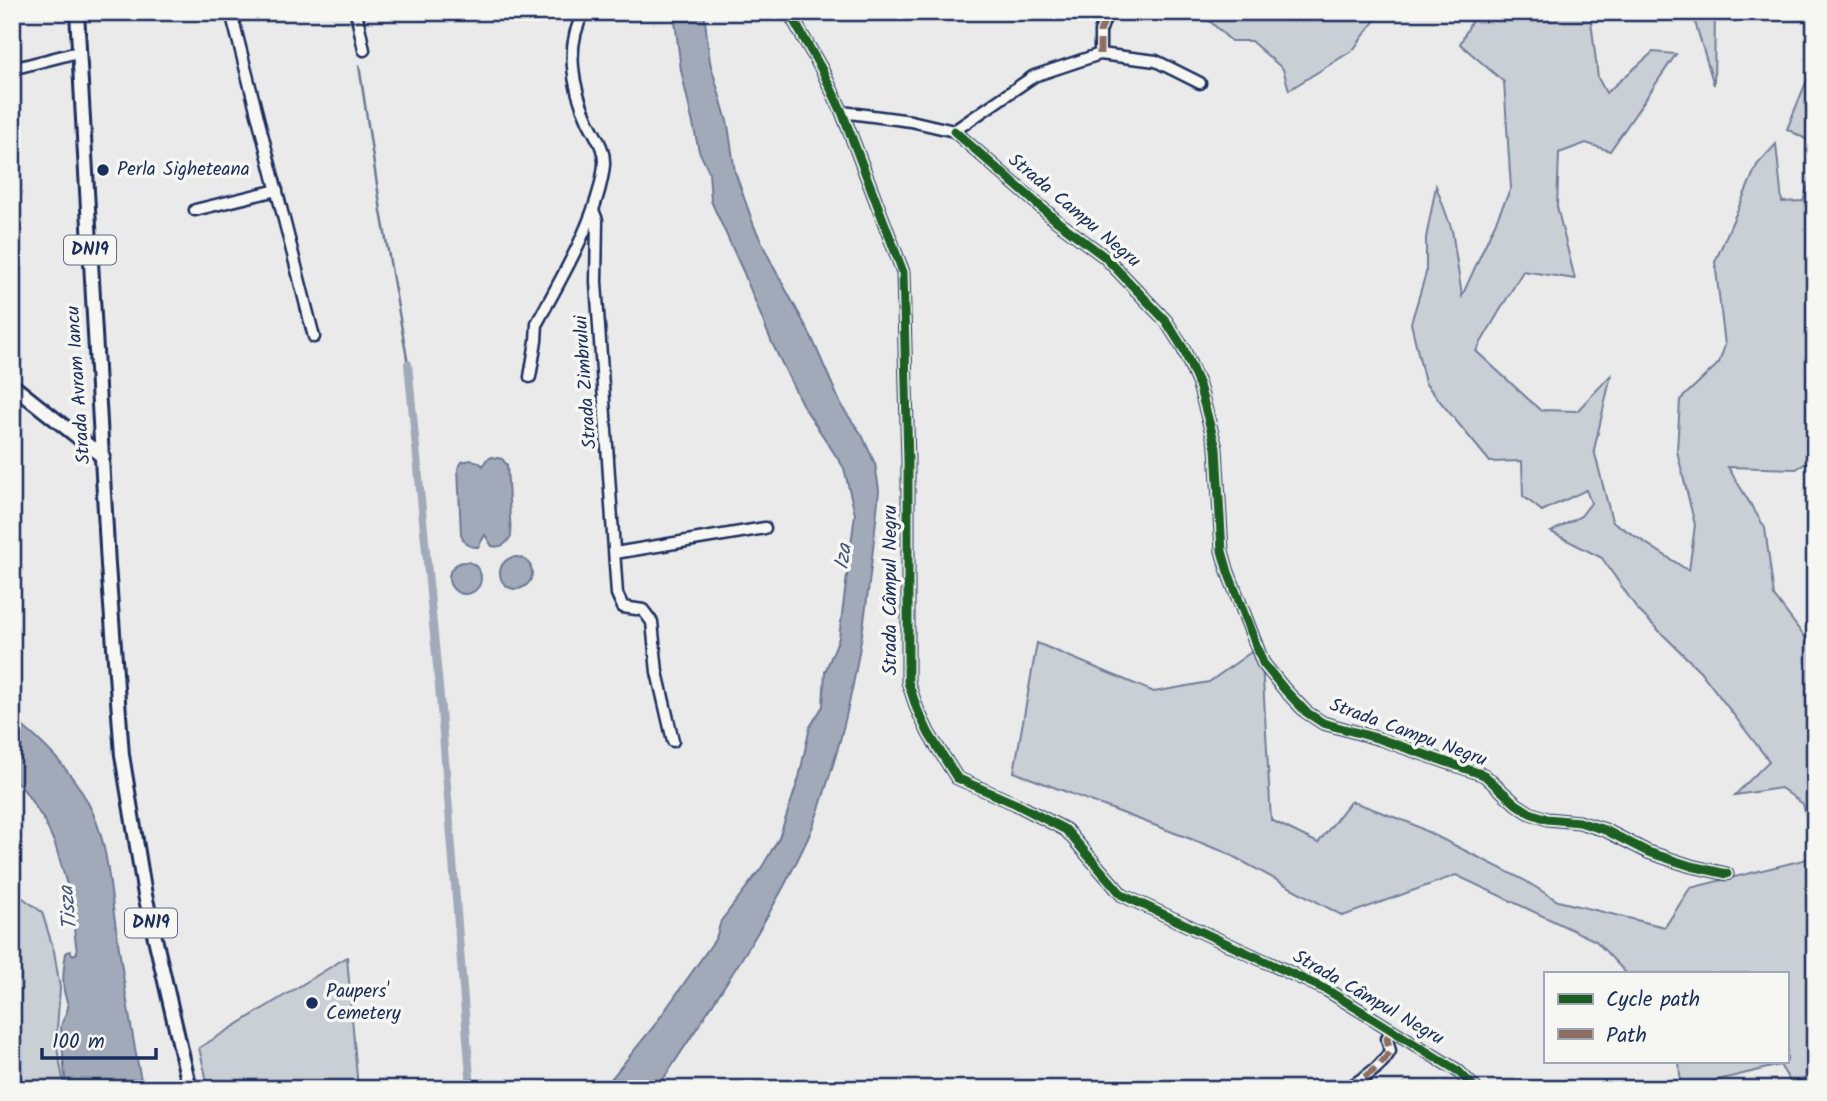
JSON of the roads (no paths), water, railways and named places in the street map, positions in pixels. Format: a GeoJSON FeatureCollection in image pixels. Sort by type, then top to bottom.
{"type":"FeatureCollection","features":[{"type":"Feature","properties":{"kind":"main road","name":"Strada Avram Iancu"},"geometry":{"type":"LineString","coordinates":[[77,12],[122,755],[145,895],[190,1089]]}},
{"type":"Feature","properties":{"kind":"main road"},"geometry":{"type":"LineString","coordinates":[[12,385],[103,457]]}},
{"type":"Feature","properties":{"kind":"street"},"geometry":{"type":"LineString","coordinates":[[231,12],[314,337]]}},
{"type":"Feature","properties":{"kind":"street"},"geometry":{"type":"LineString","coordinates":[[356,12],[364,50]]}},
{"type":"Feature","properties":{"kind":"street","name":"Strada Zimbrului"},"geometry":{"type":"LineString","coordinates":[[530,377],[537,323],[593,210],[604,164],[604,152],[580,102],[575,80],[573,38],[584,12]]}},
{"type":"Feature","properties":{"kind":"street","name":"Strada Câmpul Negru"},"geometry":{"type":"LineString","coordinates":[[789,12],[842,112],[903,272],[908,462],[908,682],[929,734],[957,778],[1066,830],[1122,895],[1327,990],[1458,1071],[1476,1089]]}},
{"type":"Feature","properties":{"kind":"street"},"geometry":{"type":"LineString","coordinates":[[1100,54],[1100,32],[1107,12]]}},
{"type":"Feature","properties":{"kind":"street"},"geometry":{"type":"LineString","coordinates":[[12,69],[78,52]]}},
{"type":"Feature","properties":{"kind":"street"},"geometry":{"type":"LineString","coordinates":[[954,131],[1034,76],[1100,54],[1156,61],[1200,83]]}},
{"type":"Feature","properties":{"kind":"street","name":"Strada Campu Negru"},"geometry":{"type":"LineString","coordinates":[[842,112],[911,121],[954,131],[1058,222],[1105,257],[1166,321],[1183,348],[1199,385],[1216,447],[1222,551],[1228,572],[1263,663],[1284,691],[1306,712],[1323,723],[1381,739],[1484,775],[1516,804],[1548,820],[1579,822],[1605,830],[1648,852],[1727,874]]}},
{"type":"Feature","properties":{"kind":"street"},"geometry":{"type":"LineString","coordinates":[[195,210],[277,190]]}},
{"type":"Feature","properties":{"kind":"street","name":"Strada Zimbrului"},"geometry":{"type":"LineString","coordinates":[[593,210],[597,220],[596,282],[619,601],[623,607],[643,610],[652,621],[657,672],[673,741]]}},
{"type":"Feature","properties":{"kind":"street"},"geometry":{"type":"LineString","coordinates":[[615,553],[765,528]]}},
{"type":"Feature","properties":{"kind":"street"},"geometry":{"type":"LineString","coordinates":[[1347,1089],[1378,1069],[1385,1060],[1390,1051],[1387,1039],[1390,1031]]}},
{"type":"Feature","properties":{"kind":"water"},"geometry":{"type":"Polygon","coordinates":[[[674,12],[704,12],[710,62],[728,125],[735,172],[754,226],[811,336],[842,407],[862,435],[875,464],[879,490],[868,595],[857,665],[842,734],[808,838],[756,935],[657,1089],[603,1089],[654,1026],[716,938],[721,921],[762,867],[779,838],[799,778],[810,727],[823,706],[825,672],[839,638],[855,514],[844,468],[802,404],[772,343],[711,201],[709,172],[699,151],[681,70],[674,12]]]}},
{"type":"Feature","properties":{"kind":"water"},"geometry":{"type":"Polygon","coordinates":[[[492,457],[502,459],[507,465],[511,536],[503,545],[492,546],[485,535],[478,547],[469,546],[461,534],[458,468],[462,462],[471,460],[483,466],[486,460],[492,457]]]}},
{"type":"Feature","properties":{"kind":"water"},"geometry":{"type":"Polygon","coordinates":[[[516,557],[527,562],[532,573],[527,584],[516,589],[505,584],[500,573],[505,562],[516,557]]]}},
{"type":"Feature","properties":{"kind":"water"},"geometry":{"type":"Polygon","coordinates":[[[465,562],[476,567],[481,578],[476,589],[465,594],[454,589],[449,578],[454,567],[465,562]]]}},
{"type":"Feature","properties":{"kind":"water"},"geometry":{"type":"Polygon","coordinates":[[[12,718],[47,748],[68,772],[97,823],[107,862],[127,1002],[143,1089],[67,1089],[61,1028],[68,1007],[63,982],[66,953],[77,953],[70,895],[55,844],[44,820],[12,777],[12,718]]]}},
{"type":"Feature","properties":{"kind":"waterway"},"geometry":{"type":"LineString","coordinates":[[359,65],[408,364]]}},
{"type":"Feature","properties":{"kind":"waterway"},"geometry":{"type":"LineString","coordinates":[[408,364],[440,697],[471,1089]]}},
{"type":"Feature","properties":{"kind":"place","name":"Perla Sigheteana"},"geometry":{"type":"Point","coordinates":[103,170]}},
{"type":"Feature","properties":{"kind":"place","name":"Paupers' Cemetery"},"geometry":{"type":"Point","coordinates":[312,1003]}},
{"type":"Feature","properties":{"kind":"water label","name":"Iza"},"geometry":{"type":"Point","coordinates":[844,557]}},
{"type":"Feature","properties":{"kind":"water label","name":"Tisza"},"geometry":{"type":"Point","coordinates":[69,908]}}]}
